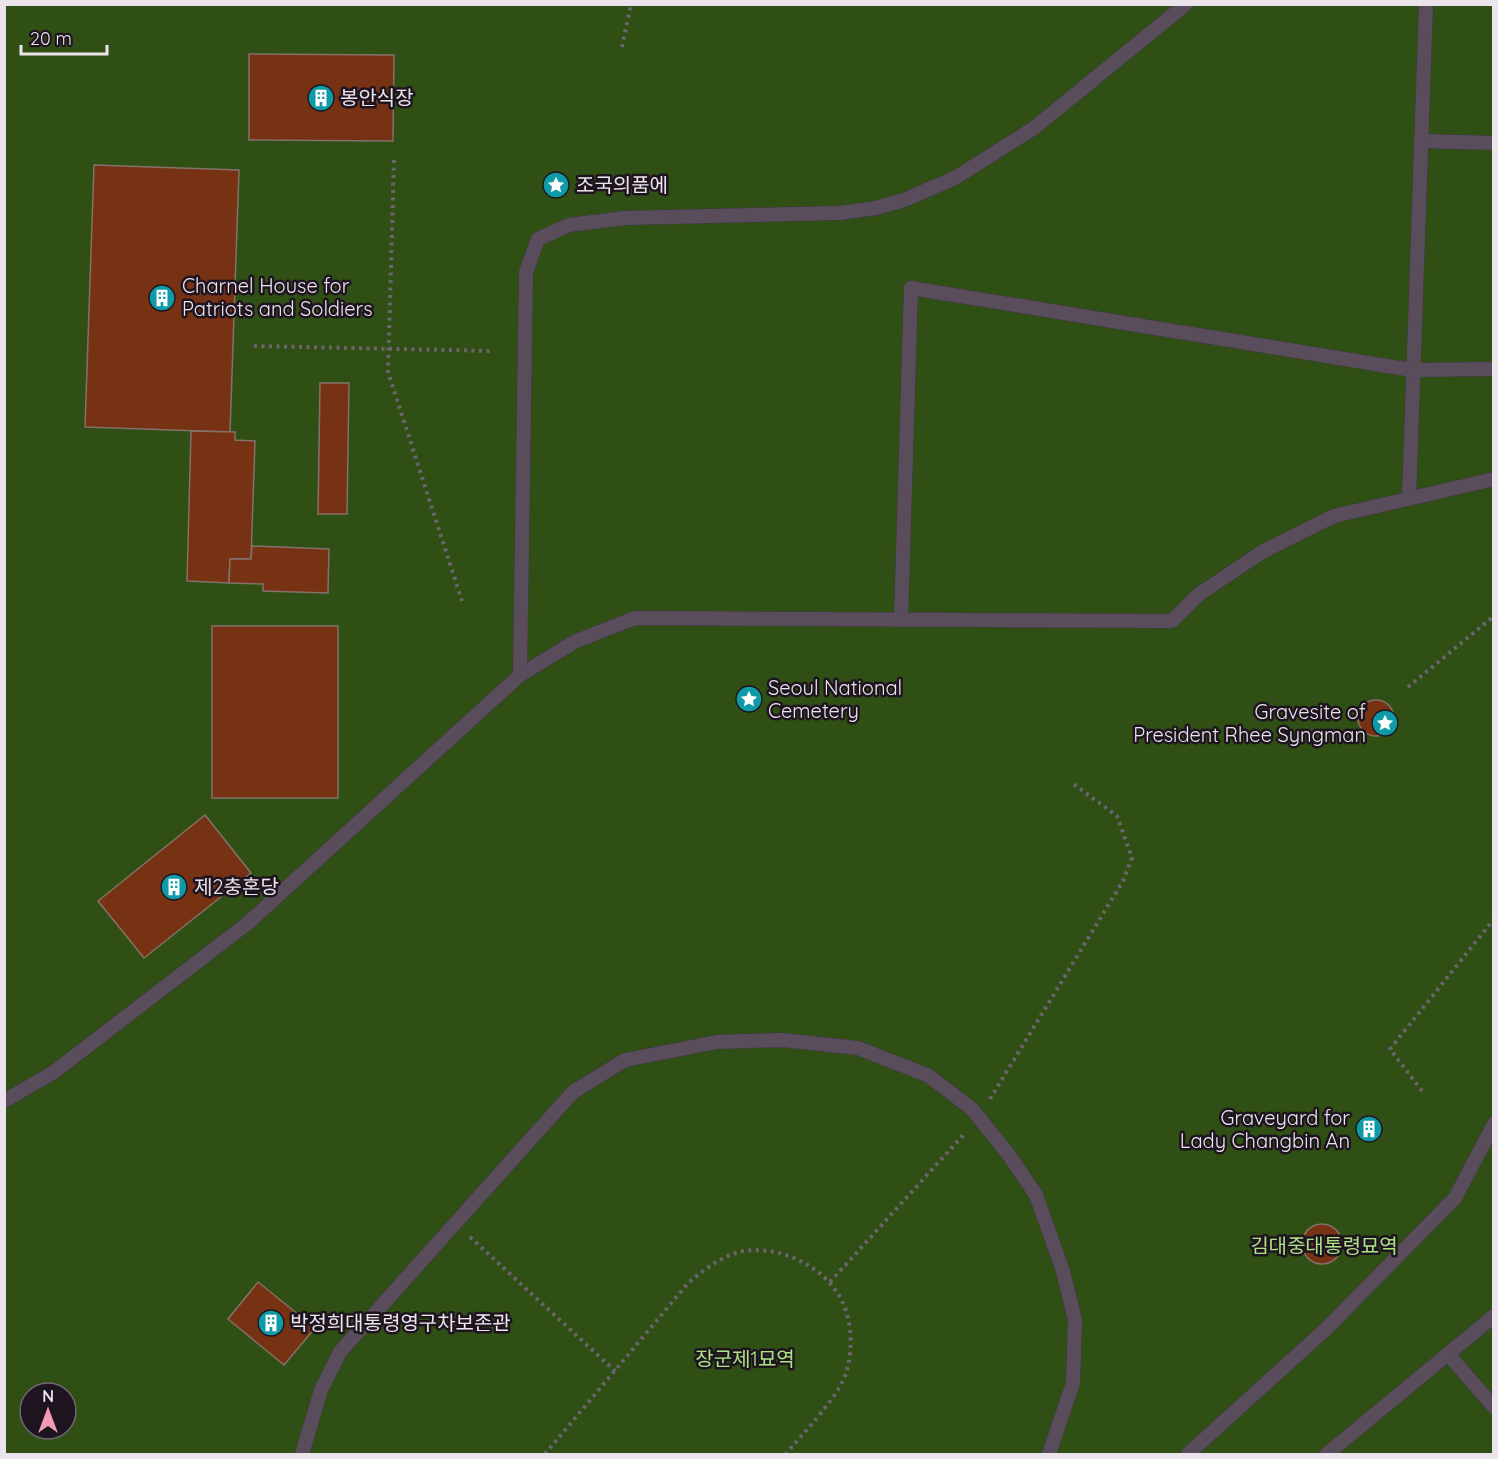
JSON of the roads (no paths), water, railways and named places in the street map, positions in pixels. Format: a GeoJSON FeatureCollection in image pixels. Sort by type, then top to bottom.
{"type":"FeatureCollection","features":[{"type":"Feature","properties":{"kind":"lane"},"geometry":{"type":"LineString","coordinates":[[520,675],[526,272],[538,239],[569,225],[624,218],[840,213],[876,208],[904,200],[956,178],[1034,128],[1186,4]]}},
{"type":"Feature","properties":{"kind":"lane"},"geometry":{"type":"LineString","coordinates":[[1409,499],[1426,4]]}},
{"type":"Feature","properties":{"kind":"lane"},"geometry":{"type":"LineString","coordinates":[[1421,141],[1494,143]]}},
{"type":"Feature","properties":{"kind":"lane"},"geometry":{"type":"LineString","coordinates":[[901,620],[911,288],[1412,370],[1494,369]]}},
{"type":"Feature","properties":{"kind":"lane"},"geometry":{"type":"LineString","coordinates":[[4,1101],[54,1072],[248,923],[520,675],[576,641],[635,618],[1172,621],[1198,595],[1262,552],[1334,516],[1494,479]]}},
{"type":"Feature","properties":{"kind":"lane"},"geometry":{"type":"LineString","coordinates":[[302,1455],[321,1390],[340,1352],[573,1092],[625,1060],[717,1042],[782,1040],[858,1048],[929,1076],[972,1109],[1036,1195],[1063,1271],[1075,1320],[1073,1383],[1049,1455]]}},
{"type":"Feature","properties":{"kind":"lane"},"geometry":{"type":"LineString","coordinates":[[1188,1455],[1326,1329],[1455,1198],[1494,1124]]}},
{"type":"Feature","properties":{"kind":"lane"},"geometry":{"type":"LineString","coordinates":[[1327,1455],[1494,1316]]}},
{"type":"Feature","properties":{"kind":"lane"},"geometry":{"type":"LineString","coordinates":[[1448,1354],[1494,1407]]}},
{"type":"Feature","properties":{"kind":"place","name":"봉안식장"},"geometry":{"type":"Point","coordinates":[321,98]}},
{"type":"Feature","properties":{"kind":"place","name":"조국의품에"},"geometry":{"type":"Point","coordinates":[556,185]}},
{"type":"Feature","properties":{"kind":"place","name":"Charnel House for Patriots and Soldiers"},"geometry":{"type":"Point","coordinates":[162,298]}},
{"type":"Feature","properties":{"kind":"place","name":"Seoul National Cemetery"},"geometry":{"type":"Point","coordinates":[749,699]}},
{"type":"Feature","properties":{"kind":"place","name":"Gravesite of President Rhee Syngman"},"geometry":{"type":"Point","coordinates":[1385,723]}},
{"type":"Feature","properties":{"kind":"place","name":"제2충혼당"},"geometry":{"type":"Point","coordinates":[174,887]}},
{"type":"Feature","properties":{"kind":"place","name":"Graveyard for Lady Changbin An"},"geometry":{"type":"Point","coordinates":[1369,1129]}},
{"type":"Feature","properties":{"kind":"place","name":"박정희대통령영구차보존관"},"geometry":{"type":"Point","coordinates":[271,1323]}},
{"type":"Feature","properties":{"kind":"park label","name":"김대중대통령묘역"},"geometry":{"type":"Point","coordinates":[1324,1246]}},
{"type":"Feature","properties":{"kind":"park label","name":"장군제1묘역"},"geometry":{"type":"Point","coordinates":[745,1359]}}]}
